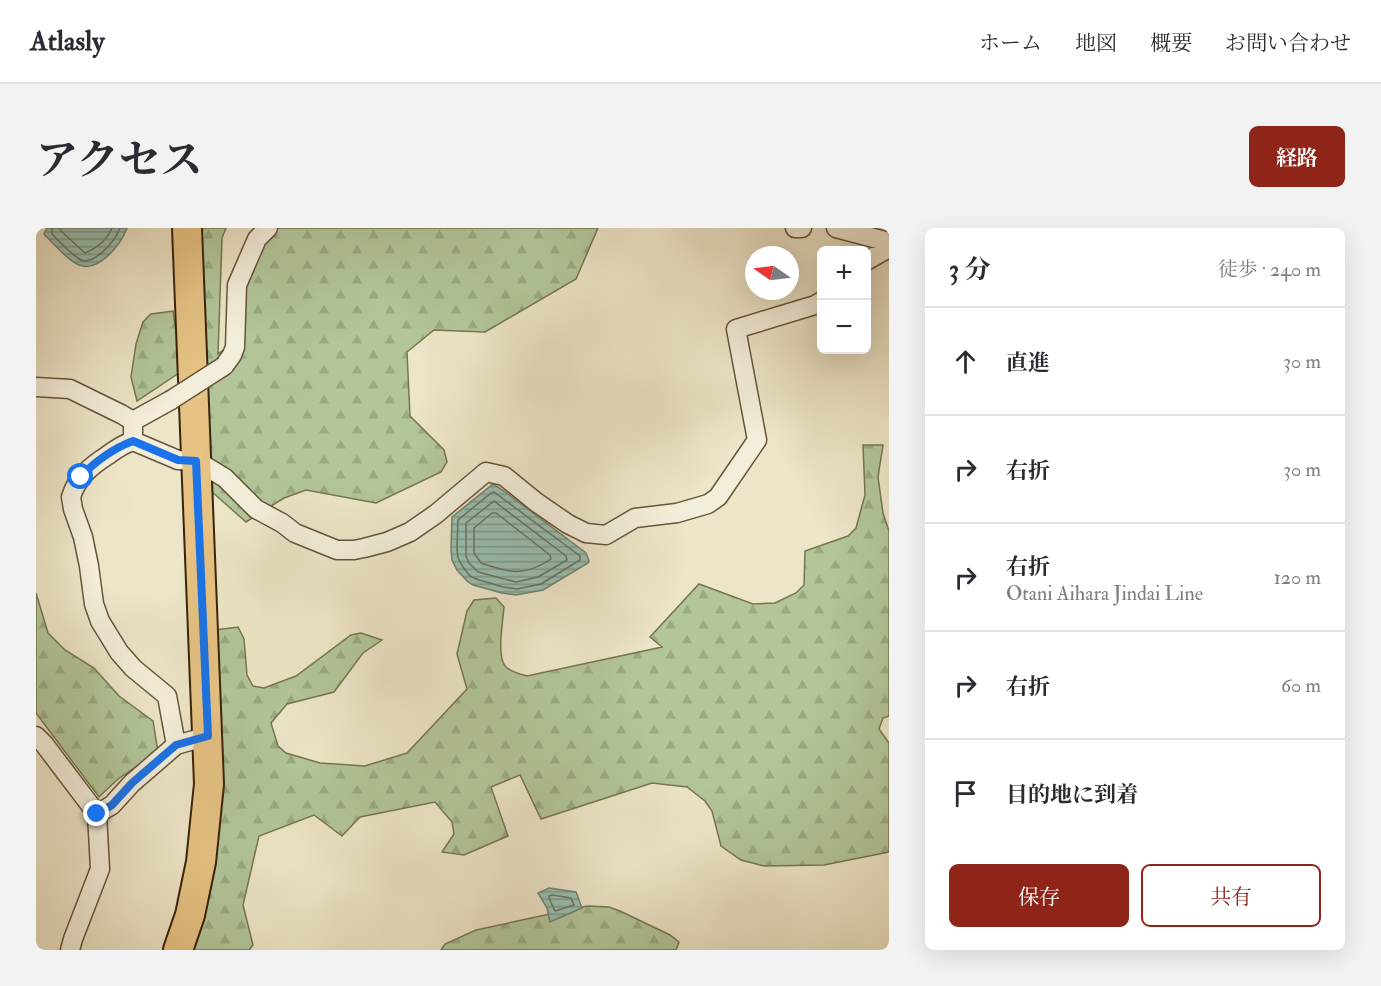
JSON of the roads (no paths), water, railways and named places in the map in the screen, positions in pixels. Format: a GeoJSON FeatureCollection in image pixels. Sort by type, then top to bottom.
{"type":"FeatureCollection","features":[{"type":"Feature","properties":{"kind":"main road"},"geometry":{"type":"LineString","coordinates":[[178,950],[190,915],[201,862],[209,784],[187,228]]}},
{"type":"Feature","properties":{"kind":"street"},"geometry":{"type":"LineString","coordinates":[[133,421],[224,366],[232,355],[235,347],[237,285],[257,239],[268,228]]}},
{"type":"Feature","properties":{"kind":"street"},"geometry":{"type":"LineString","coordinates":[[795,228],[802,228]]}},
{"type":"Feature","properties":{"kind":"street"},"geometry":{"type":"LineString","coordinates":[[836,228],[889,242]]}},
{"type":"Feature","properties":{"kind":"street"},"geometry":{"type":"LineString","coordinates":[[871,259],[889,248]]}},
{"type":"Feature","properties":{"kind":"street"},"geometry":{"type":"LineString","coordinates":[[176,745],[167,696],[133,668],[118,652],[97,614],[87,556],[71,497],[74,488],[90,467],[125,443],[133,441],[178,460],[196,461],[225,478],[256,509],[296,533],[337,550],[364,548],[387,542],[410,532],[436,514],[486,472],[504,476],[568,524],[586,533],[606,535],[635,518],[678,513],[708,504],[718,497],[757,440],[736,329],[817,303]]}},
{"type":"Feature","properties":{"kind":"street"},"geometry":{"type":"LineString","coordinates":[[36,387],[69,389],[133,421]]}},
{"type":"Feature","properties":{"kind":"street"},"geometry":{"type":"LineString","coordinates":[[133,421],[133,441]]}},
{"type":"Feature","properties":{"kind":"street"},"geometry":{"type":"LineString","coordinates":[[36,736],[97,814],[100,869],[70,950]]}},
{"type":"Feature","properties":{"kind":"street"},"geometry":{"type":"LineString","coordinates":[[97,814],[112,805],[132,783],[176,745],[208,736]]}},
{"type":"Feature","properties":{"kind":"water"},"geometry":{"type":"Polygon","coordinates":[[[47,228],[127,228],[120,242],[108,256],[94,265],[87,266],[70,260],[44,234],[47,228]]]}},
{"type":"Feature","properties":{"kind":"water"},"geometry":{"type":"Polygon","coordinates":[[[493,484],[586,553],[588,563],[543,590],[516,595],[473,585],[467,581],[452,560],[452,517],[493,484]]]}},
{"type":"Feature","properties":{"kind":"water"},"geometry":{"type":"Polygon","coordinates":[[[549,888],[576,892],[582,908],[550,922],[547,908],[538,893],[549,888]]]}}]}
